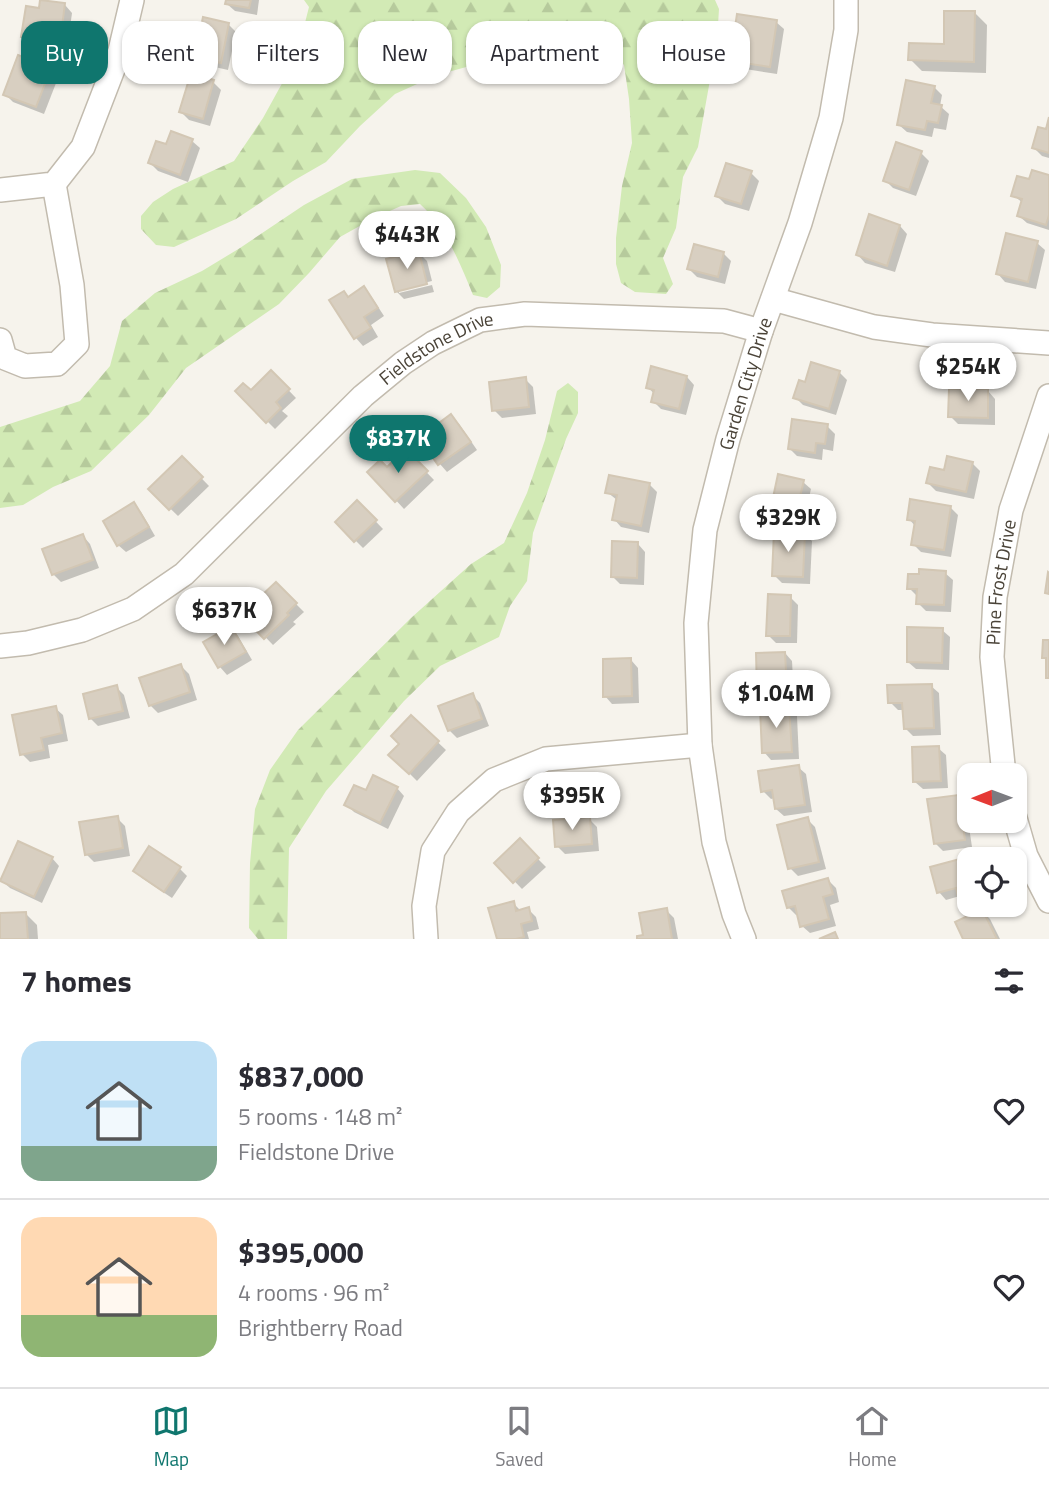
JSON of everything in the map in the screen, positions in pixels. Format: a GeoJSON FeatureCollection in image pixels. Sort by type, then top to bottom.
{"type":"FeatureCollection","features":[{"type":"Feature","properties":{"kind":"street"},"geometry":{"type":"LineString","coordinates":[[0,190],[54,184],[83,147],[120,51],[132,0]]}},
{"type":"Feature","properties":{"kind":"street","name":"Garden City Drive"},"geometry":{"type":"LineString","coordinates":[[744,939],[734,914],[714,842],[700,744],[696,623],[705,530],[728,439],[761,331],[800,223],[831,118],[846,30],[846,0]]}},
{"type":"Feature","properties":{"kind":"street"},"geometry":{"type":"LineString","coordinates":[[0,340],[5,358],[25,366],[57,364],[77,344],[72,285],[54,184]]}},
{"type":"Feature","properties":{"kind":"street"},"geometry":{"type":"LineString","coordinates":[[772,299],[874,327],[932,335],[1049,343]]}},
{"type":"Feature","properties":{"kind":"street","name":"Fieldstone Drive"},"geometry":{"type":"LineString","coordinates":[[0,646],[28,643],[82,629],[133,609],[184,574],[363,396],[433,342],[480,320],[525,314],[724,321],[761,331]]}},
{"type":"Feature","properties":{"kind":"street","name":"Pine Frost Drive"},"geometry":{"type":"LineString","coordinates":[[1003,763],[992,657],[995,597],[1011,510],[1049,396]]}},
{"type":"Feature","properties":{"kind":"street"},"geometry":{"type":"LineString","coordinates":[[426,939],[424,906],[433,851],[458,812],[494,779],[546,759],[700,744]]}},
{"type":"Feature","properties":{"kind":"street"},"geometry":{"type":"LineString","coordinates":[[1019,833],[1026,856],[1049,901]]}},
{"type":"Feature","properties":{"kind":"green space"},"geometry":{"type":"Polygon","coordinates":[[[304,0],[715,0],[719,9],[718,21],[637,21],[637,84],[709,84],[698,147],[683,177],[676,228],[663,258],[673,284],[666,294],[635,292],[621,283],[616,264],[622,186],[632,143],[623,64],[623,21],[466,21],[466,67],[452,71],[452,21],[358,21],[358,84],[417,84],[395,94],[326,162],[236,219],[174,247],[156,245],[141,229],[141,216],[153,202],[173,189],[234,161],[282,84],[344,84],[344,21],[305,21],[309,7],[304,0]]]}},
{"type":"Feature","properties":{"kind":"green space"},"geometry":{"type":"Polygon","coordinates":[[[415,170],[440,173],[466,198],[486,227],[501,265],[500,287],[487,298],[473,295],[451,246],[429,213],[420,204],[401,206],[340,237],[279,304],[186,368],[149,415],[91,471],[53,487],[23,505],[0,508],[0,427],[80,401],[110,366],[122,321],[155,293],[202,271],[304,205],[352,179],[415,170]]]}},
{"type":"Feature","properties":{"kind":"green space"},"geometry":{"type":"Polygon","coordinates":[[[568,383],[578,392],[578,413],[566,439],[533,533],[527,581],[510,606],[499,637],[440,666],[404,701],[326,791],[289,848],[287,939],[258,939],[249,928],[250,863],[255,809],[270,770],[298,730],[411,618],[471,564],[504,543],[527,493],[545,440],[557,391],[568,383]]]}},
{"type":"Feature","properties":{"kind":"building"},"geometry":{"type":"Polygon","coordinates":[[[40,0],[65,3],[63,21],[24,21],[26,6],[39,8],[40,0]]]}},
{"type":"Feature","properties":{"kind":"building"},"geometry":{"type":"Polygon","coordinates":[[[226,0],[251,0],[249,8],[225,4],[226,0]]]}},
{"type":"Feature","properties":{"kind":"building"},"geometry":{"type":"Polygon","coordinates":[[[944,11],[975,11],[974,62],[908,60],[909,43],[944,44],[944,11]]]}},
{"type":"Feature","properties":{"kind":"building"},"geometry":{"type":"Polygon","coordinates":[[[737,14],[777,20],[770,67],[750,64],[750,21],[736,21],[737,14]]]}},
{"type":"Feature","properties":{"kind":"building"},"geometry":{"type":"Polygon","coordinates":[[[203,17],[229,23],[221,63],[218,62],[218,21],[202,21],[203,17]]]}},
{"type":"Feature","properties":{"kind":"building"},"geometry":{"type":"Polygon","coordinates":[[[18,55],[21,56],[21,84],[45,84],[36,107],[3,95],[18,55]]]}},
{"type":"Feature","properties":{"kind":"building"},"geometry":{"type":"Polygon","coordinates":[[[906,80],[935,86],[931,103],[942,105],[938,123],[927,121],[925,130],[897,125],[906,80]]]}},
{"type":"Feature","properties":{"kind":"building"},"geometry":{"type":"Polygon","coordinates":[[[188,84],[213,84],[203,119],[179,112],[188,84]]]}},
{"type":"Feature","properties":{"kind":"building"},"geometry":{"type":"Polygon","coordinates":[[[1049,117],[1049,153],[1032,148],[1038,127],[1046,129],[1049,117]]]}},
{"type":"Feature","properties":{"kind":"building"},"geometry":{"type":"Polygon","coordinates":[[[171,131],[193,139],[180,175],[148,163],[156,141],[166,144],[171,131]]]}},
{"type":"Feature","properties":{"kind":"building"},"geometry":{"type":"Polygon","coordinates":[[[896,142],[922,151],[909,190],[883,181],[896,142]]]}},
{"type":"Feature","properties":{"kind":"building"},"geometry":{"type":"Polygon","coordinates":[[[726,163],[752,171],[741,204],[715,196],[726,163]]]}},
{"type":"Feature","properties":{"kind":"building"},"geometry":{"type":"Polygon","coordinates":[[[1032,170],[1049,175],[1049,215],[1046,225],[1017,216],[1022,199],[1011,196],[1017,176],[1029,179],[1032,170]]]}},
{"type":"Feature","properties":{"kind":"building"},"geometry":{"type":"Polygon","coordinates":[[[869,214],[900,225],[887,266],[856,255],[869,214]]]}},
{"type":"Feature","properties":{"kind":"building"},"geometry":{"type":"Polygon","coordinates":[[[1006,233],[1038,241],[1028,282],[996,274],[1006,233]]]}},
{"type":"Feature","properties":{"kind":"building"},"geometry":{"type":"Polygon","coordinates":[[[694,244],[724,252],[718,277],[687,269],[694,244]]]}},
{"type":"Feature","properties":{"kind":"building"},"geometry":{"type":"Polygon","coordinates":[[[419,251],[427,284],[395,292],[386,259],[419,251]]]}},
{"type":"Feature","properties":{"kind":"building"},"geometry":{"type":"Polygon","coordinates":[[[364,286],[378,308],[364,317],[371,328],[354,339],[329,300],[344,291],[348,297],[364,286]]]}},
{"type":"Feature","properties":{"kind":"building"},"geometry":{"type":"Polygon","coordinates":[[[811,362],[840,371],[829,409],[793,398],[799,380],[805,382],[811,362]]]}},
{"type":"Feature","properties":{"kind":"building"},"geometry":{"type":"Polygon","coordinates":[[[651,366],[687,376],[679,409],[651,402],[654,390],[646,388],[651,366]]]}},
{"type":"Feature","properties":{"kind":"building"},"geometry":{"type":"Polygon","coordinates":[[[271,370],[290,389],[276,402],[281,408],[266,423],[235,391],[243,383],[251,390],[271,370]]]}},
{"type":"Feature","properties":{"kind":"building"},"geometry":{"type":"Polygon","coordinates":[[[526,377],[529,407],[492,411],[489,382],[526,377]]]}},
{"type":"Feature","properties":{"kind":"building"},"geometry":{"type":"Polygon","coordinates":[[[949,389],[988,389],[988,418],[948,417],[949,389]]]}},
{"type":"Feature","properties":{"kind":"building"},"geometry":{"type":"Polygon","coordinates":[[[451,414],[471,442],[438,465],[419,438],[451,414]]]}},
{"type":"Feature","properties":{"kind":"building"},"geometry":{"type":"Polygon","coordinates":[[[792,419],[828,424],[825,444],[816,443],[815,453],[788,449],[792,419]]]}},
{"type":"Feature","properties":{"kind":"building"},"geometry":{"type":"Polygon","coordinates":[[[406,449],[428,471],[395,502],[367,472],[380,460],[387,467],[406,449]]]}},
{"type":"Feature","properties":{"kind":"building"},"geometry":{"type":"Polygon","coordinates":[[[182,456],[203,477],[169,510],[148,489],[182,456]]]}},
{"type":"Feature","properties":{"kind":"building"},"geometry":{"type":"Polygon","coordinates":[[[947,456],[973,462],[966,492],[926,483],[930,467],[944,470],[947,456]]]}},
{"type":"Feature","properties":{"kind":"building"},"geometry":{"type":"Polygon","coordinates":[[[778,474],[804,480],[795,518],[770,512],[778,474]]]}},
{"type":"Feature","properties":{"kind":"building"},"geometry":{"type":"Polygon","coordinates":[[[609,475],[650,483],[641,526],[612,520],[617,495],[605,493],[609,475]]]}},
{"type":"Feature","properties":{"kind":"building"},"geometry":{"type":"Polygon","coordinates":[[[910,499],[951,506],[944,550],[911,545],[915,521],[907,520],[910,499]]]}},
{"type":"Feature","properties":{"kind":"building"},"geometry":{"type":"Polygon","coordinates":[[[357,500],[377,520],[354,542],[335,522],[357,500]]]}},
{"type":"Feature","properties":{"kind":"building"},"geometry":{"type":"Polygon","coordinates":[[[134,502],[149,527],[117,546],[103,521],[134,502]]]}},
{"type":"Feature","properties":{"kind":"building"},"geometry":{"type":"Polygon","coordinates":[[[774,531],[805,532],[803,577],[772,576],[774,531]]]}},
{"type":"Feature","properties":{"kind":"building"},"geometry":{"type":"Polygon","coordinates":[[[83,534],[93,560],[52,575],[42,549],[83,534]]]}},
{"type":"Feature","properties":{"kind":"building"},"geometry":{"type":"Polygon","coordinates":[[[612,541],[638,542],[637,578],[611,577],[612,541]]]}},
{"type":"Feature","properties":{"kind":"building"},"geometry":{"type":"Polygon","coordinates":[[[919,569],[946,571],[944,605],[916,604],[917,589],[907,589],[908,574],[919,574],[919,569]]]}},
{"type":"Feature","properties":{"kind":"building"},"geometry":{"type":"Polygon","coordinates":[[[1049,573],[1049,594],[1045,593],[1049,573]]]}},
{"type":"Feature","properties":{"kind":"building"},"geometry":{"type":"Polygon","coordinates":[[[276,582],[297,603],[287,613],[289,615],[264,639],[241,615],[276,582]]]}},
{"type":"Feature","properties":{"kind":"building"},"geometry":{"type":"Polygon","coordinates":[[[768,594],[791,595],[790,636],[766,636],[768,594]]]}},
{"type":"Feature","properties":{"kind":"building"},"geometry":{"type":"Polygon","coordinates":[[[231,626],[246,652],[218,668],[203,642],[231,626]]]}},
{"type":"Feature","properties":{"kind":"building"},"geometry":{"type":"Polygon","coordinates":[[[907,627],[943,628],[942,663],[907,662],[907,627]]]}},
{"type":"Feature","properties":{"kind":"building"},"geometry":{"type":"Polygon","coordinates":[[[1043,640],[1049,640],[1049,678],[1046,678],[1046,658],[1042,658],[1043,640]]]}},
{"type":"Feature","properties":{"kind":"building"},"geometry":{"type":"Polygon","coordinates":[[[785,652],[787,690],[757,691],[756,653],[785,652]]]}},
{"type":"Feature","properties":{"kind":"building"},"geometry":{"type":"Polygon","coordinates":[[[631,658],[632,696],[603,697],[603,659],[631,658]]]}},
{"type":"Feature","properties":{"kind":"building"},"geometry":{"type":"Polygon","coordinates":[[[181,664],[190,692],[149,706],[139,678],[181,664]]]}},
{"type":"Feature","properties":{"kind":"building"},"geometry":{"type":"Polygon","coordinates":[[[932,684],[934,728],[904,729],[902,703],[888,703],[887,685],[932,684]]]}},
{"type":"Feature","properties":{"kind":"building"},"geometry":{"type":"Polygon","coordinates":[[[117,685],[123,711],[89,719],[83,694],[117,685]]]}},
{"type":"Feature","properties":{"kind":"building"},"geometry":{"type":"Polygon","coordinates":[[[473,693],[482,719],[448,731],[438,706],[473,693]]]}},
{"type":"Feature","properties":{"kind":"building"},"geometry":{"type":"Polygon","coordinates":[[[56,706],[62,733],[41,738],[44,750],[20,755],[12,715],[56,706]]]}},
{"type":"Feature","properties":{"kind":"building"},"geometry":{"type":"Polygon","coordinates":[[[789,707],[792,752],[762,753],[760,708],[789,707]]]}},
{"type":"Feature","properties":{"kind":"building"},"geometry":{"type":"Polygon","coordinates":[[[411,715],[439,741],[409,774],[388,755],[399,744],[391,736],[411,715]]]}},
{"type":"Feature","properties":{"kind":"building"},"geometry":{"type":"Polygon","coordinates":[[[939,746],[941,781],[913,782],[912,747],[939,746]]]}},
{"type":"Feature","properties":{"kind":"building"},"geometry":{"type":"Polygon","coordinates":[[[799,765],[805,805],[775,809],[772,790],[761,792],[758,771],[799,765]]]}},
{"type":"Feature","properties":{"kind":"building"},"geometry":{"type":"Polygon","coordinates":[[[373,775],[398,787],[380,823],[344,805],[354,785],[366,790],[373,775]]]}},
{"type":"Feature","properties":{"kind":"building"},"geometry":{"type":"Polygon","coordinates":[[[957,795],[957,833],[964,833],[965,840],[934,844],[927,799],[957,795]]]}},
{"type":"Feature","properties":{"kind":"building"},"geometry":{"type":"Polygon","coordinates":[[[118,816],[123,848],[85,855],[79,822],[118,816]]]}},
{"type":"Feature","properties":{"kind":"building"},"geometry":{"type":"Polygon","coordinates":[[[590,817],[592,844],[555,847],[553,820],[590,817]]]}},
{"type":"Feature","properties":{"kind":"building"},"geometry":{"type":"Polygon","coordinates":[[[808,817],[819,862],[788,869],[777,825],[808,817]]]}},
{"type":"Feature","properties":{"kind":"building"},"geometry":{"type":"Polygon","coordinates":[[[520,838],[539,858],[513,883],[494,863],[520,838]]]}},
{"type":"Feature","properties":{"kind":"building"},"geometry":{"type":"Polygon","coordinates":[[[18,841],[53,857],[34,897],[0,881],[18,841]]]}},
{"type":"Feature","properties":{"kind":"building"},"geometry":{"type":"Polygon","coordinates":[[[149,846],[181,867],[164,892],[133,871],[149,846]]]}},
{"type":"Feature","properties":{"kind":"building"},"geometry":{"type":"Polygon","coordinates":[[[957,860],[957,892],[956,888],[937,893],[930,867],[957,860]]]}},
{"type":"Feature","properties":{"kind":"building"},"geometry":{"type":"Polygon","coordinates":[[[828,878],[833,894],[823,897],[829,919],[800,927],[795,906],[787,908],[782,891],[828,878]]]}},
{"type":"Feature","properties":{"kind":"building"},"geometry":{"type":"Polygon","coordinates":[[[514,901],[516,911],[529,907],[532,921],[521,924],[524,937],[497,939],[488,908],[514,901]]]}},
{"type":"Feature","properties":{"kind":"building"},"geometry":{"type":"Polygon","coordinates":[[[667,908],[672,939],[637,939],[637,936],[643,935],[639,913],[667,908]]]}},
{"type":"Feature","properties":{"kind":"building"},"geometry":{"type":"Polygon","coordinates":[[[26,912],[28,939],[0,939],[0,913],[26,912]]]}},
{"type":"Feature","properties":{"kind":"building"},"geometry":{"type":"Polygon","coordinates":[[[965,917],[986,917],[997,939],[963,939],[955,922],[965,917]]]}},
{"type":"Feature","properties":{"kind":"building"},"geometry":{"type":"Polygon","coordinates":[[[835,932],[838,939],[819,939],[835,932]]]}}]}
